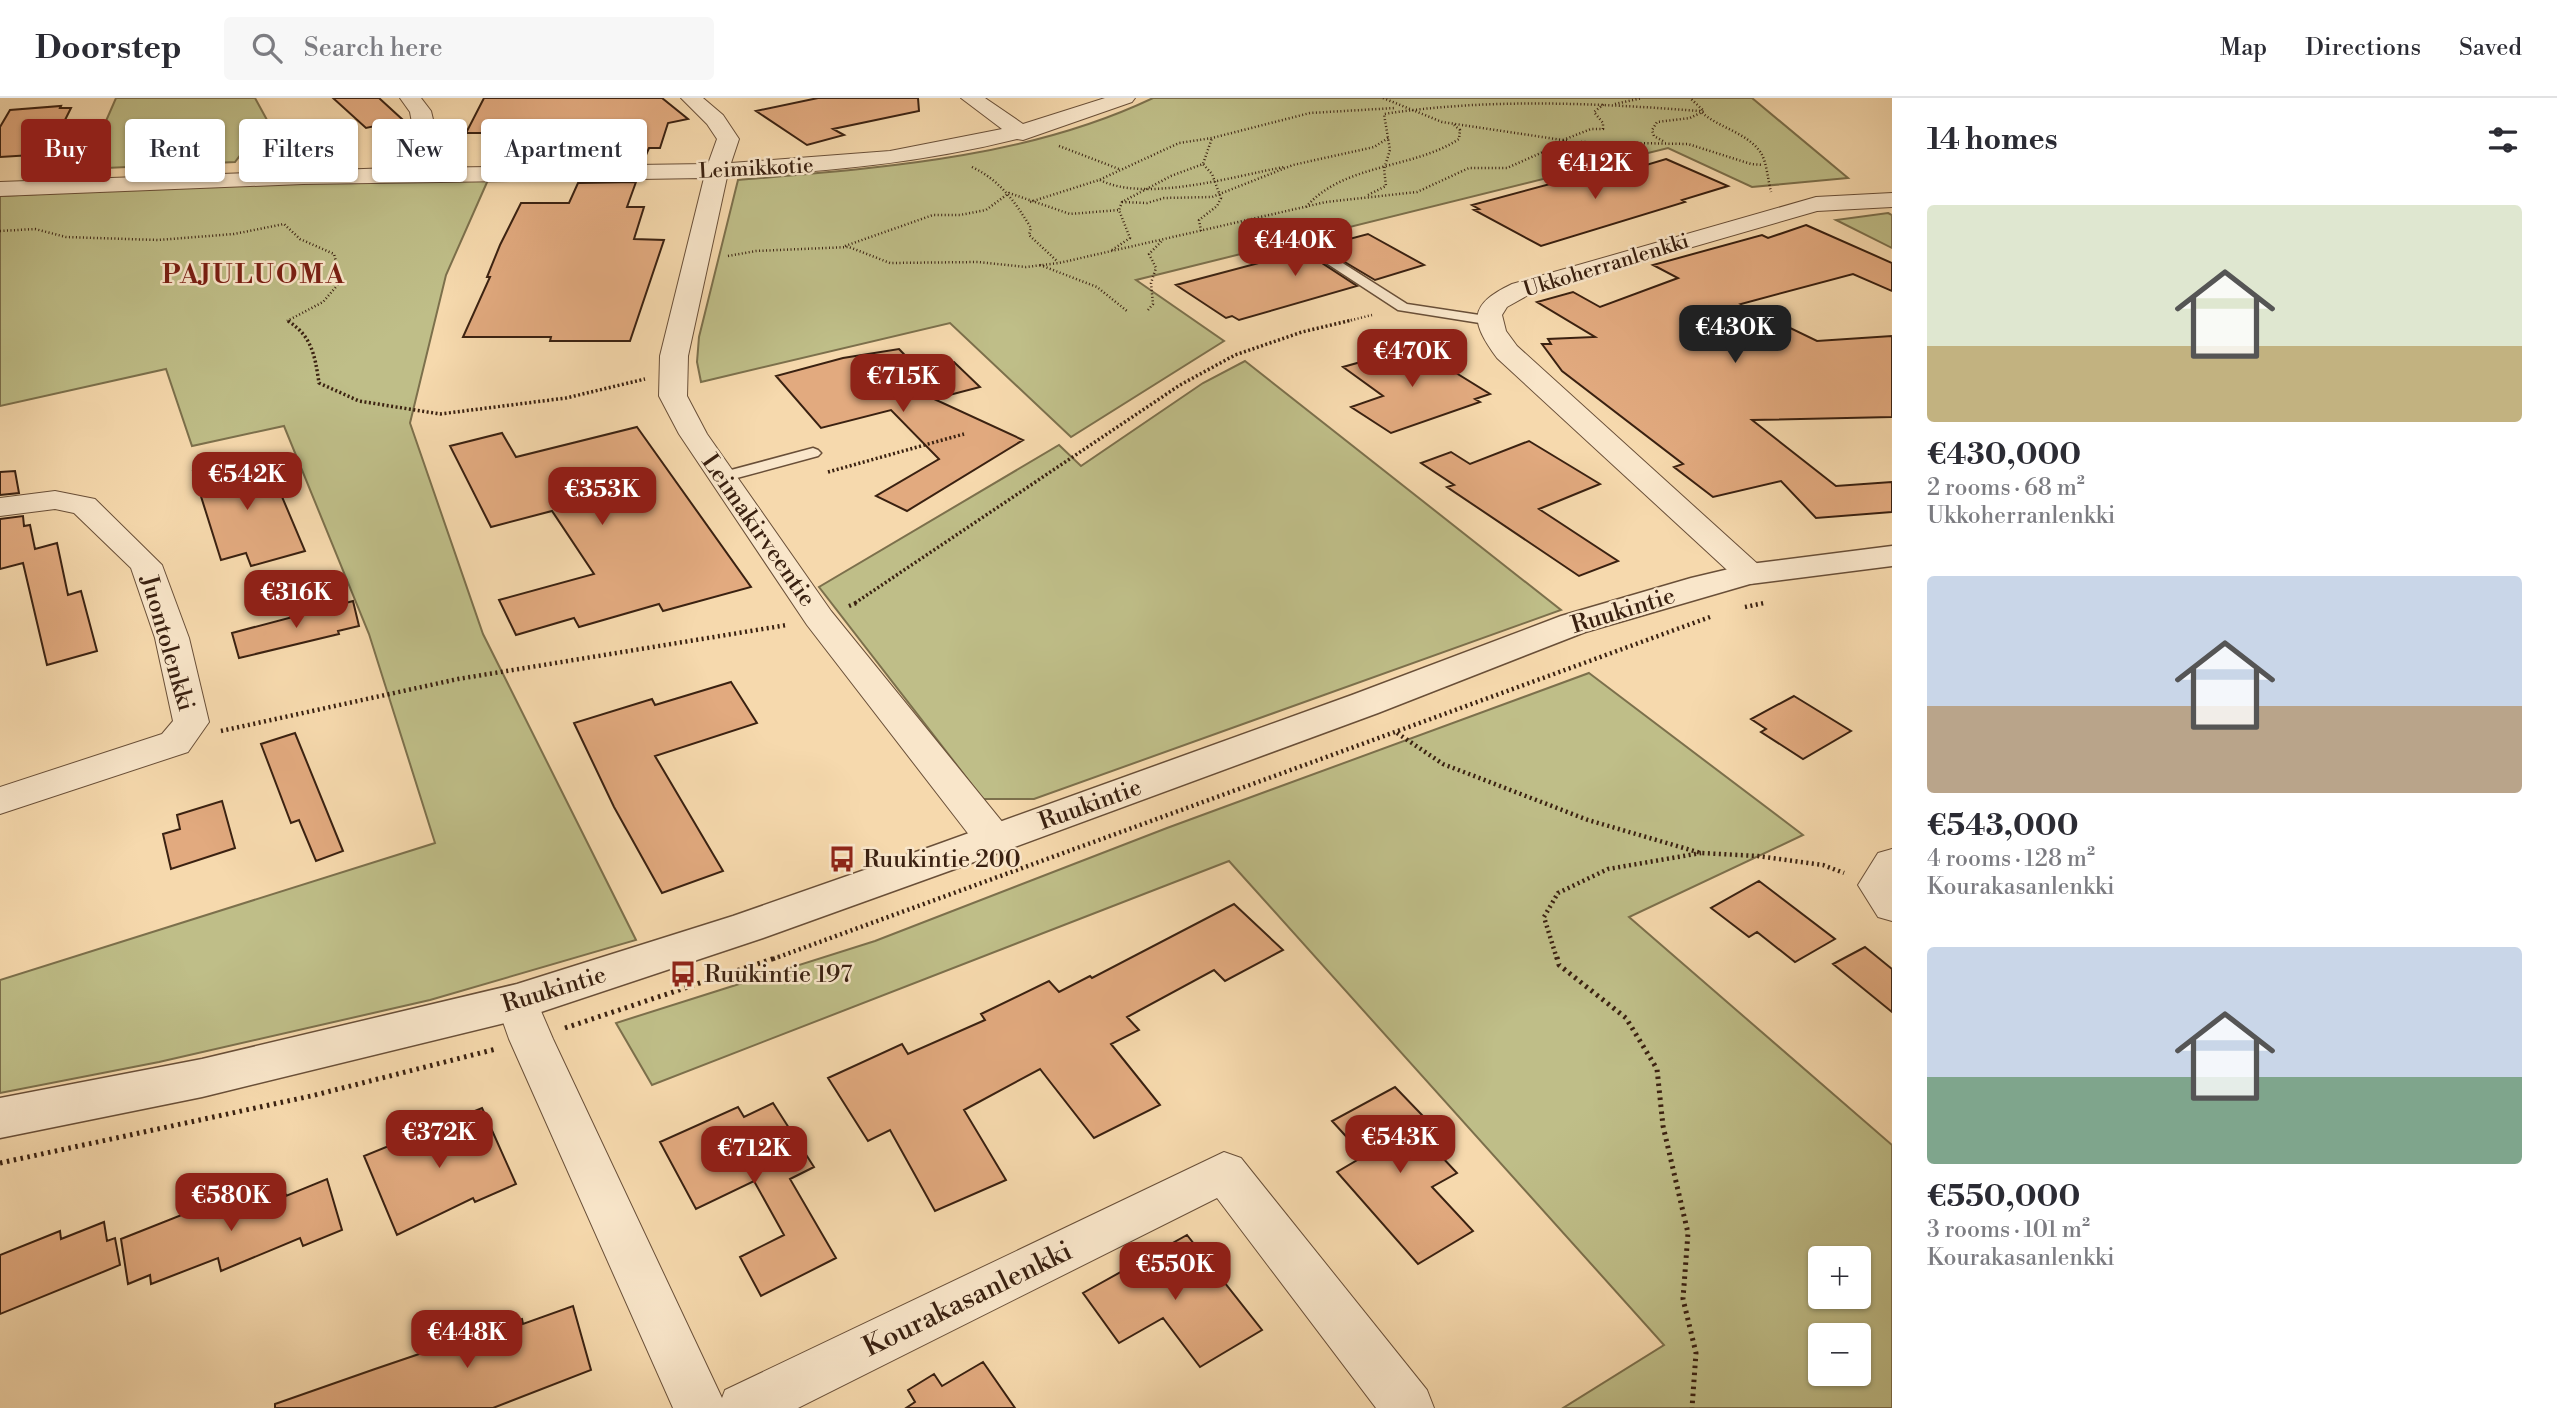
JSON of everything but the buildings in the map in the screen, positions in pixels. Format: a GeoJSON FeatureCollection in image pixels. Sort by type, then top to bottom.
{"type":"FeatureCollection","features":[{"type":"Feature","properties":{"kind":"street"},"geometry":{"type":"LineString","coordinates":[[410,98],[420,111],[422,119]]}},
{"type":"Feature","properties":{"kind":"street","name":"Leimakirveentie"},"geometry":{"type":"LineString","coordinates":[[691,98],[715,120],[728,139],[717,171],[674,356],[673,396],[692,434],[819,618],[995,839]]}},
{"type":"Feature","properties":{"kind":"street"},"geometry":{"type":"LineString","coordinates":[[971,98],[1029,132]]}},
{"type":"Feature","properties":{"kind":"street","name":"Leimikkotie"},"geometry":{"type":"LineString","coordinates":[[467,173],[717,171],[820,166],[942,150],[1029,132],[1125,98]]}},
{"type":"Feature","properties":{"kind":"street","name":"Leimikkotie"},"geometry":{"type":"LineString","coordinates":[[0,190],[173,179],[372,175]]}},
{"type":"Feature","properties":{"kind":"street","name":"Ukkoherranlenkki"},"geometry":{"type":"LineString","coordinates":[[1486,320],[1489,310],[1502,297],[1546,282],[1816,204],[1892,200]]}},
{"type":"Feature","properties":{"kind":"street"},"geometry":{"type":"LineString","coordinates":[[1486,320],[1490,331],[1507,352],[1750,575]]}},
{"type":"Feature","properties":{"kind":"street","name":"Juontolenkki"},"geometry":{"type":"LineString","coordinates":[[0,507],[55,500],[84,506],[146,565],[172,638],[191,722],[175,743],[0,801]]}},
{"type":"Feature","properties":{"kind":"street","name":"Ruukintie"},"geometry":{"type":"LineString","coordinates":[[0,1118],[202,1078],[517,1002],[748,927],[995,839],[1365,704],[1573,624],[1703,585],[1750,575],[1892,555]]}},
{"type":"Feature","properties":{"kind":"street"},"geometry":{"type":"LineString","coordinates":[[517,1002],[531,1040],[700,1408]]}},
{"type":"Feature","properties":{"kind":"street","name":"Kourakasanlenkki"},"geometry":{"type":"LineString","coordinates":[[744,1408],[1224,1172],[1408,1408]]}},
{"type":"Feature","properties":{"kind":"lane"},"geometry":{"type":"LineString","coordinates":[[1322,254],[1403,307],[1486,320]]}},
{"type":"Feature","properties":{"kind":"lane"},"geometry":{"type":"LineString","coordinates":[[722,477],[813,453]]}},
{"type":"Feature","properties":{"kind":"path"},"geometry":{"type":"LineString","coordinates":[[1383,98],[1453,124],[1562,141],[1688,144],[1751,164],[1763,165]]}},
{"type":"Feature","properties":{"kind":"path"},"geometry":{"type":"LineString","coordinates":[[1611,105],[1642,98]]}},
{"type":"Feature","properties":{"kind":"path"},"geometry":{"type":"LineString","coordinates":[[1667,143],[1654,136],[1652,130],[1657,122],[1690,118],[1704,111],[1705,108],[1690,98]]}},
{"type":"Feature","properties":{"kind":"path"},"geometry":{"type":"LineString","coordinates":[[1467,99],[1560,103],[1570,101],[1700,111],[1713,122],[1744,137],[1762,154],[1769,179],[1768,190],[1779,198]]}},
{"type":"Feature","properties":{"kind":"path"},"geometry":{"type":"LineString","coordinates":[[1562,141],[1591,130],[1603,129],[1603,123],[1594,112],[1604,104]]}},
{"type":"Feature","properties":{"kind":"path"},"geometry":{"type":"LineString","coordinates":[[1368,195],[1386,186],[1384,169],[1389,164],[1391,137],[1384,114],[1415,105]]}},
{"type":"Feature","properties":{"kind":"path"},"geometry":{"type":"LineString","coordinates":[[1030,202],[1100,180],[1179,143],[1212,138],[1310,113],[1407,107]]}},
{"type":"Feature","properties":{"kind":"path"},"geometry":{"type":"LineString","coordinates":[[1306,208],[1314,197],[1389,164],[1411,161],[1447,148],[1460,139],[1460,130],[1453,124]]}},
{"type":"Feature","properties":{"kind":"path"},"geometry":{"type":"LineString","coordinates":[[1029,132],[1120,169]]}},
{"type":"Feature","properties":{"kind":"path"},"geometry":{"type":"LineString","coordinates":[[1100,180],[1110,185],[1156,190],[1374,147],[1391,137]]}},
{"type":"Feature","properties":{"kind":"path"},"geometry":{"type":"LineString","coordinates":[[1203,164],[1212,138]]}},
{"type":"Feature","properties":{"kind":"path"},"geometry":{"type":"LineString","coordinates":[[696,261],[756,251],[849,247],[890,263],[978,262],[1026,267],[1059,263],[1368,195],[1417,192],[1469,168],[1507,168],[1561,144],[1582,142]]}},
{"type":"Feature","properties":{"kind":"path"},"geometry":{"type":"LineString","coordinates":[[942,150],[954,162],[993,176],[1009,193],[1031,229],[1029,235],[1059,263]]}},
{"type":"Feature","properties":{"kind":"path"},"geometry":{"type":"LineString","coordinates":[[1201,231],[1199,220],[1222,202],[1222,193],[1212,172],[1203,164]]}},
{"type":"Feature","properties":{"kind":"path"},"geometry":{"type":"LineString","coordinates":[[1108,253],[1130,238],[1119,210],[1122,202],[1171,176],[1203,164]]}},
{"type":"Feature","properties":{"kind":"path"},"geometry":{"type":"LineString","coordinates":[[1122,202],[1146,203],[1164,198],[1212,197],[1293,165]]}},
{"type":"Feature","properties":{"kind":"path"},"geometry":{"type":"LineString","coordinates":[[1009,193],[1070,214],[1119,210]]}},
{"type":"Feature","properties":{"kind":"path"},"geometry":{"type":"LineString","coordinates":[[841,247],[933,215],[960,215],[986,210],[1009,193]]}},
{"type":"Feature","properties":{"kind":"path"},"geometry":{"type":"LineString","coordinates":[[0,232],[35,229],[66,237],[158,240],[234,234],[284,224],[300,239],[334,254],[341,281],[323,302],[287,321],[305,331],[314,354],[319,383],[359,401],[440,414],[566,398],[629,382],[674,375]]}},
{"type":"Feature","properties":{"kind":"path"},"geometry":{"type":"LineString","coordinates":[[1148,310],[1153,304],[1151,283],[1156,268],[1149,254],[1163,241]]}},
{"type":"Feature","properties":{"kind":"path"},"geometry":{"type":"LineString","coordinates":[[1040,265],[1054,275],[1074,277],[1101,288],[1127,311]]}},
{"type":"Feature","properties":{"kind":"path"},"geometry":{"type":"LineString","coordinates":[[175,743],[458,679],[779,627],[819,618],[860,601],[1180,385],[1235,355],[1302,332],[1403,307]]}},
{"type":"Feature","properties":{"kind":"path"},"geometry":{"type":"LineString","coordinates":[[828,472],[964,434]]}},
{"type":"Feature","properties":{"kind":"path"},"geometry":{"type":"LineString","coordinates":[[1396,733],[1443,764],[1588,820],[1700,853]]}},
{"type":"Feature","properties":{"kind":"path"},"geometry":{"type":"LineString","coordinates":[[1692,1408],[1696,1353],[1683,1299],[1688,1233],[1663,1126],[1657,1069],[1626,1018],[1559,965],[1544,917],[1558,893],[1608,869],[1700,853],[1758,856],[1823,865],[1887,885]]}},
{"type":"Feature","properties":{"kind":"shaded area"},"geometry":{"type":"Polygon","coordinates":[[[116,98],[255,98],[266,119],[239,119],[239,157],[235,162],[225,162],[225,119],[125,119],[125,167],[111,168],[111,119],[107,119],[116,98]]]}},
{"type":"Feature","properties":{"kind":"shaded area"},"geometry":{"type":"Polygon","coordinates":[[[1153,98],[1752,98],[1848,178],[1752,187],[1668,148],[1136,280],[1224,341],[1071,437],[950,323],[701,382],[697,362],[699,337],[738,180],[897,165],[1002,148],[1104,119],[1153,98]]]}},
{"type":"Feature","properties":{"kind":"shaded area"},"geometry":{"type":"Polygon","coordinates":[[[264,182],[487,182],[446,275],[410,423],[483,634],[636,940],[430,1000],[159,1062],[0,1093],[0,980],[435,843],[369,634],[284,426],[192,446],[166,369],[0,406],[0,196],[264,182]]]}},
{"type":"Feature","properties":{"kind":"shaded area"},"geometry":{"type":"Polygon","coordinates":[[[1888,213],[1892,215],[1892,248],[1836,220],[1888,213]]]}},
{"type":"Feature","properties":{"kind":"shaded area"},"geometry":{"type":"Polygon","coordinates":[[[1245,361],[1561,610],[1034,799],[983,799],[819,587],[1059,445],[1081,466],[1203,383],[1245,361]]]}},
{"type":"Feature","properties":{"kind":"shaded area"},"geometry":{"type":"Polygon","coordinates":[[[1589,673],[1803,835],[1629,917],[1892,1145],[1892,1408],[1563,1408],[1664,1345],[1229,861],[652,1085],[616,1023],[875,941],[1167,828],[1589,673]]]}},
{"type":"Feature","properties":{"kind":"place","name":"Ruukintie 200"},"geometry":{"type":"Point","coordinates":[842,859]}},
{"type":"Feature","properties":{"kind":"place","name":"Ruukintie 197"},"geometry":{"type":"Point","coordinates":[683,974]}},
{"type":"Feature","properties":{"kind":"district","name":"PAJULUOMA"},"geometry":{"type":"Point","coordinates":[254,274]}}]}
